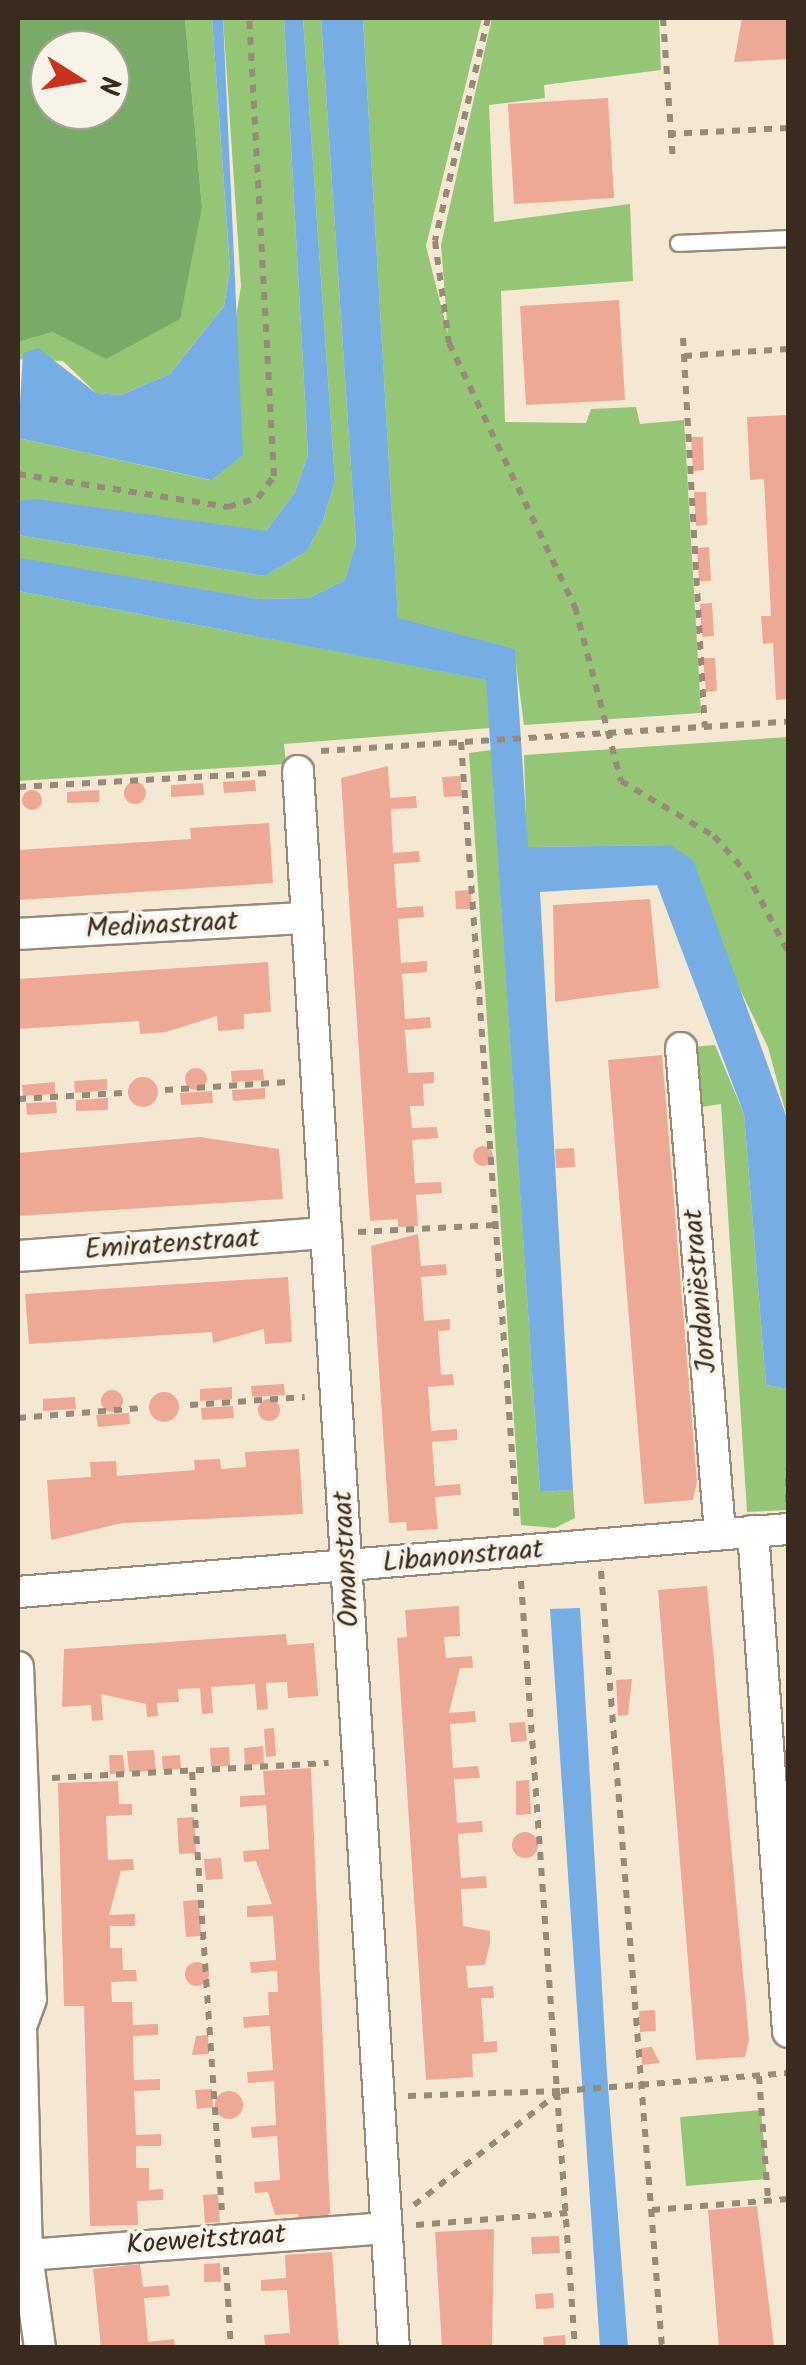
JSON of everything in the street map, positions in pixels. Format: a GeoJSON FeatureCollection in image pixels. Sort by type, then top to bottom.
{"type":"FeatureCollection","features":[{"type":"Feature","properties":{"kind":"street","name":"Omanstraat"},"geometry":{"type":"LineString","coordinates":[[298,771],[394,2348]]}},
{"type":"Feature","properties":{"kind":"street","name":"Medinastraat"},"geometry":{"type":"LineString","coordinates":[[18,934],[306,918]]}},
{"type":"Feature","properties":{"kind":"street","name":"Jordaniëstraat"},"geometry":{"type":"LineString","coordinates":[[681,1048],[720,1534]]}},
{"type":"Feature","properties":{"kind":"street","name":"Emiratenstraat"},"geometry":{"type":"LineString","coordinates":[[18,1256],[326,1233]]}},
{"type":"Feature","properties":{"kind":"street","name":"Libanonstraat"},"geometry":{"type":"LineString","coordinates":[[18,1592],[788,1529]]}},
{"type":"Feature","properties":{"kind":"street"},"geometry":{"type":"LineString","coordinates":[[753,1532],[788,2032]]}},
{"type":"Feature","properties":{"kind":"street"},"geometry":{"type":"LineString","coordinates":[[18,1667],[26,1779],[27,2255],[40,2348]]}},
{"type":"Feature","properties":{"kind":"street","name":"Koeweitstraat"},"geometry":{"type":"LineString","coordinates":[[27,2255],[385,2228]]}},
{"type":"Feature","properties":{"kind":"lane"},"geometry":{"type":"LineString","coordinates":[[678,243],[788,238]]}},
{"type":"Feature","properties":{"kind":"path"},"geometry":{"type":"LineString","coordinates":[[18,474],[228,507],[258,498],[274,476],[249,18]]}},
{"type":"Feature","properties":{"kind":"path"},"geometry":{"type":"LineString","coordinates":[[488,18],[436,241],[448,343],[575,607],[605,733],[621,781],[714,836],[746,872],[788,952]]}},
{"type":"Feature","properties":{"kind":"path"},"geometry":{"type":"LineString","coordinates":[[663,18],[668,134],[673,161]]}},
{"type":"Feature","properties":{"kind":"path"},"geometry":{"type":"LineString","coordinates":[[668,134],[788,128]]}},
{"type":"Feature","properties":{"kind":"path"},"geometry":{"type":"LineString","coordinates":[[682,338],[705,727]]}},
{"type":"Feature","properties":{"kind":"path"},"geometry":{"type":"LineString","coordinates":[[684,356],[788,348]]}},
{"type":"Feature","properties":{"kind":"path"},"geometry":{"type":"LineString","coordinates":[[18,787],[298,771],[297,753],[788,722]]}},
{"type":"Feature","properties":{"kind":"path"},"geometry":{"type":"LineString","coordinates":[[165,1090],[317,1080]]}},
{"type":"Feature","properties":{"kind":"path"},"geometry":{"type":"LineString","coordinates":[[18,1099],[122,1093]]}},
{"type":"Feature","properties":{"kind":"path"},"geometry":{"type":"LineString","coordinates":[[326,1233],[496,1226]]}},
{"type":"Feature","properties":{"kind":"path"},"geometry":{"type":"LineString","coordinates":[[190,1406],[337,1395]]}},
{"type":"Feature","properties":{"kind":"path"},"geometry":{"type":"LineString","coordinates":[[18,1418],[142,1408]]}},
{"type":"Feature","properties":{"kind":"path"},"geometry":{"type":"LineString","coordinates":[[788,1468],[788,1508]]}},
{"type":"Feature","properties":{"kind":"path"},"geometry":{"type":"LineString","coordinates":[[599,1545],[662,2348]]}},
{"type":"Feature","properties":{"kind":"path"},"geometry":{"type":"LineString","coordinates":[[26,1779],[358,1762]]}},
{"type":"Feature","properties":{"kind":"path"},"geometry":{"type":"LineString","coordinates":[[192,1772],[231,2348]]}},
{"type":"Feature","properties":{"kind":"path"},"geometry":{"type":"LineString","coordinates":[[378,2098],[579,2090],[788,2074]]}},
{"type":"Feature","properties":{"kind":"path"},"geometry":{"type":"LineString","coordinates":[[758,2076],[768,2200]]}},
{"type":"Feature","properties":{"kind":"path"},"geometry":{"type":"LineString","coordinates":[[385,2228],[561,2091]]}},
{"type":"Feature","properties":{"kind":"path"},"geometry":{"type":"LineString","coordinates":[[652,2210],[788,2199]]}},
{"type":"Feature","properties":{"kind":"path"},"geometry":{"type":"LineString","coordinates":[[385,2228],[568,2213]]}},
{"type":"Feature","properties":{"kind":"green space"},"geometry":{"type":"Polygon","coordinates":[[[18,18],[185,18],[202,207],[180,319],[106,359],[53,332],[18,342],[18,18]]]}},
{"type":"Feature","properties":{"kind":"green space"},"geometry":{"type":"Polygon","coordinates":[[[185,18],[212,18],[230,269],[224,306],[170,374],[121,395],[96,393],[63,361],[18,359],[18,342],[53,332],[202,207],[185,18]]]}},
{"type":"Feature","properties":{"kind":"green space"},"geometry":{"type":"Polygon","coordinates":[[[223,18],[284,18],[308,455],[295,492],[266,531],[240,534],[18,501],[18,438],[210,480],[241,286],[223,18]]]}},
{"type":"Feature","properties":{"kind":"green space"},"geometry":{"type":"Polygon","coordinates":[[[303,18],[321,18],[356,543],[345,580],[309,598],[259,599],[18,561],[18,535],[265,576],[307,551],[323,521],[335,481],[303,18]]]}},
{"type":"Feature","properties":{"kind":"green space"},"geometry":{"type":"Polygon","coordinates":[[[363,18],[482,18],[426,246],[448,334],[441,245],[492,18],[659,18],[661,70],[544,85],[545,98],[489,105],[494,222],[630,204],[633,281],[501,291],[505,422],[586,423],[591,409],[636,407],[640,424],[684,420],[701,713],[524,725],[514,649],[398,619],[363,18]]]}},
{"type":"Feature","properties":{"kind":"green space"},"geometry":{"type":"Polygon","coordinates":[[[18,591],[487,680],[490,728],[284,744],[286,764],[18,781],[18,591]]]}},
{"type":"Feature","properties":{"kind":"green space"},"geometry":{"type":"Polygon","coordinates":[[[788,737],[788,1121],[768,1047],[670,845],[527,847],[524,755],[788,737]]]}},
{"type":"Feature","properties":{"kind":"green space"},"geometry":{"type":"Polygon","coordinates":[[[491,750],[540,1492],[573,1490],[575,1518],[555,1528],[521,1525],[469,753],[491,750]]]}},
{"type":"Feature","properties":{"kind":"green space"},"geometry":{"type":"Polygon","coordinates":[[[715,1045],[744,1114],[766,1385],[788,1389],[788,1510],[747,1512],[721,1104],[695,1108],[690,1047],[715,1045]]]}},
{"type":"Feature","properties":{"kind":"green space"},"geometry":{"type":"Polygon","coordinates":[[[761,2110],[767,2179],[686,2186],[680,2117],[761,2110]]]}},
{"type":"Feature","properties":{"kind":"water"},"geometry":{"type":"Polygon","coordinates":[[[212,18],[223,18],[243,455],[211,480],[18,438],[23,353],[38,348],[96,393],[121,395],[170,374],[224,306],[230,269],[212,18]]]}},
{"type":"Feature","properties":{"kind":"water"},"geometry":{"type":"Polygon","coordinates":[[[284,18],[303,18],[335,481],[323,521],[307,551],[265,576],[18,535],[18,501],[36,499],[266,531],[295,492],[308,455],[284,18]]]}},
{"type":"Feature","properties":{"kind":"water"},"geometry":{"type":"Polygon","coordinates":[[[321,18],[363,18],[398,618],[515,649],[528,847],[670,845],[693,860],[788,1121],[788,1389],[766,1385],[744,1114],[657,885],[540,892],[573,1490],[540,1492],[486,680],[18,591],[19,558],[259,599],[309,598],[345,580],[356,543],[321,18]]]}},
{"type":"Feature","properties":{"kind":"water"},"geometry":{"type":"Polygon","coordinates":[[[580,1608],[607,2073],[628,2347],[600,2347],[550,1609],[580,1608]]]}},
{"type":"Feature","properties":{"kind":"building"},"geometry":{"type":"Polygon","coordinates":[[[742,18],[788,18],[788,59],[734,62],[742,18]]]}},
{"type":"Feature","properties":{"kind":"building"},"geometry":{"type":"Polygon","coordinates":[[[608,98],[614,198],[514,204],[508,104],[608,98]]]}},
{"type":"Feature","properties":{"kind":"building"},"geometry":{"type":"Polygon","coordinates":[[[619,300],[625,400],[526,405],[520,306],[619,300]]]}},
{"type":"Feature","properties":{"kind":"building"},"geometry":{"type":"Polygon","coordinates":[[[788,415],[788,699],[776,700],[773,643],[763,644],[761,616],[771,616],[764,479],[750,480],[747,417],[788,415]]]}},
{"type":"Feature","properties":{"kind":"building"},"geometry":{"type":"Polygon","coordinates":[[[691,437],[703,437],[704,470],[693,471],[691,437]]]}},
{"type":"Feature","properties":{"kind":"building"},"geometry":{"type":"Polygon","coordinates":[[[694,492],[706,492],[707,525],[696,526],[694,492]]]}},
{"type":"Feature","properties":{"kind":"building"},"geometry":{"type":"Polygon","coordinates":[[[709,547],[711,581],[699,581],[697,548],[709,547]]]}},
{"type":"Feature","properties":{"kind":"building"},"geometry":{"type":"Polygon","coordinates":[[[712,603],[714,636],[702,637],[700,604],[712,603]]]}},
{"type":"Feature","properties":{"kind":"building"},"geometry":{"type":"Polygon","coordinates":[[[703,658],[715,658],[717,691],[706,692],[703,658]]]}},
{"type":"Feature","properties":{"kind":"building"},"geometry":{"type":"Polygon","coordinates":[[[388,766],[390,798],[416,796],[417,808],[391,809],[393,853],[419,851],[420,862],[394,864],[397,908],[423,906],[424,917],[398,919],[401,963],[427,961],[427,972],[402,974],[405,1019],[430,1017],[431,1028],[405,1030],[408,1073],[434,1072],[434,1083],[423,1084],[424,1106],[410,1106],[412,1128],[437,1127],[438,1138],[412,1140],[415,1183],[441,1182],[442,1193],[416,1195],[418,1226],[398,1227],[398,1219],[370,1221],[341,778],[388,766]]]}},
{"type":"Feature","properties":{"kind":"building"},"geometry":{"type":"Polygon","coordinates":[[[460,776],[462,796],[444,797],[442,777],[460,776]]]}},
{"type":"Feature","properties":{"kind":"building"},"geometry":{"type":"Polygon","coordinates":[[[255,780],[256,791],[224,793],[223,782],[255,780]]]}},
{"type":"Feature","properties":{"kind":"building"},"geometry":{"type":"Polygon","coordinates":[[[135,782],[143,785],[143,801],[135,804],[127,801],[124,793],[127,785],[135,782]]]}},
{"type":"Feature","properties":{"kind":"building"},"geometry":{"type":"Polygon","coordinates":[[[203,783],[204,795],[171,797],[171,785],[203,783]]]}},
{"type":"Feature","properties":{"kind":"building"},"geometry":{"type":"Polygon","coordinates":[[[28,790],[36,790],[42,800],[36,810],[28,810],[22,804],[22,796],[28,790]]]}},
{"type":"Feature","properties":{"kind":"building"},"geometry":{"type":"Polygon","coordinates":[[[99,790],[99,802],[67,803],[67,792],[99,790]]]}},
{"type":"Feature","properties":{"kind":"building"},"geometry":{"type":"Polygon","coordinates":[[[269,823],[273,883],[18,900],[18,850],[191,839],[190,828],[269,823]]]}},
{"type":"Feature","properties":{"kind":"building"},"geometry":{"type":"Polygon","coordinates":[[[471,890],[472,909],[456,909],[455,891],[471,890]]]}},
{"type":"Feature","properties":{"kind":"building"},"geometry":{"type":"Polygon","coordinates":[[[650,899],[659,988],[555,1002],[553,905],[650,899]]]}},
{"type":"Feature","properties":{"kind":"building"},"geometry":{"type":"Polygon","coordinates":[[[268,962],[271,1012],[244,1014],[244,1029],[218,1031],[217,1016],[166,1032],[140,1034],[139,1021],[18,1029],[18,979],[268,962]]]}},
{"type":"Feature","properties":{"kind":"building"},"geometry":{"type":"Polygon","coordinates":[[[662,1055],[697,1482],[693,1500],[644,1504],[608,1060],[662,1055]]]}},
{"type":"Feature","properties":{"kind":"building"},"geometry":{"type":"Polygon","coordinates":[[[196,1068],[204,1071],[204,1087],[196,1090],[188,1087],[185,1079],[188,1071],[196,1068]]]}},
{"type":"Feature","properties":{"kind":"building"},"geometry":{"type":"Polygon","coordinates":[[[263,1069],[264,1080],[232,1082],[231,1071],[263,1069]]]}},
{"type":"Feature","properties":{"kind":"building"},"geometry":{"type":"Polygon","coordinates":[[[143,1077],[154,1081],[158,1092],[154,1103],[143,1107],[132,1103],[128,1092],[132,1081],[143,1077]]]}},
{"type":"Feature","properties":{"kind":"building"},"geometry":{"type":"Polygon","coordinates":[[[107,1079],[107,1090],[75,1093],[74,1081],[107,1079]]]}},
{"type":"Feature","properties":{"kind":"building"},"geometry":{"type":"Polygon","coordinates":[[[55,1082],[55,1094],[23,1096],[22,1085],[55,1082]]]}},
{"type":"Feature","properties":{"kind":"building"},"geometry":{"type":"Polygon","coordinates":[[[265,1088],[265,1099],[233,1101],[232,1090],[265,1088]]]}},
{"type":"Feature","properties":{"kind":"building"},"geometry":{"type":"Polygon","coordinates":[[[212,1091],[213,1103],[181,1105],[180,1093],[212,1091]]]}},
{"type":"Feature","properties":{"kind":"building"},"geometry":{"type":"Polygon","coordinates":[[[108,1098],[108,1110],[76,1111],[76,1100],[108,1098]]]}},
{"type":"Feature","properties":{"kind":"building"},"geometry":{"type":"Polygon","coordinates":[[[56,1102],[57,1113],[27,1115],[26,1103],[56,1102]]]}},
{"type":"Feature","properties":{"kind":"building"},"geometry":{"type":"Polygon","coordinates":[[[200,1137],[279,1149],[283,1199],[18,1216],[18,1153],[200,1137]]]}},
{"type":"Feature","properties":{"kind":"building"},"geometry":{"type":"Polygon","coordinates":[[[483,1146],[493,1156],[483,1166],[473,1156],[483,1146]]]}},
{"type":"Feature","properties":{"kind":"building"},"geometry":{"type":"Polygon","coordinates":[[[574,1148],[575,1167],[556,1168],[555,1149],[574,1148]]]}},
{"type":"Feature","properties":{"kind":"building"},"geometry":{"type":"Polygon","coordinates":[[[418,1234],[421,1266],[446,1264],[447,1275],[421,1277],[424,1321],[450,1319],[450,1330],[438,1331],[441,1375],[453,1374],[454,1385],[428,1387],[431,1431],[457,1429],[457,1440],[432,1442],[435,1486],[460,1484],[461,1495],[435,1497],[438,1529],[407,1531],[406,1522],[389,1523],[371,1246],[418,1234]]]}},
{"type":"Feature","properties":{"kind":"building"},"geometry":{"type":"Polygon","coordinates":[[[288,1277],[292,1342],[265,1344],[264,1329],[213,1343],[212,1332],[29,1344],[25,1294],[288,1277]]]}},
{"type":"Feature","properties":{"kind":"building"},"geometry":{"type":"Polygon","coordinates":[[[284,1384],[285,1395],[252,1397],[251,1386],[284,1384]]]}},
{"type":"Feature","properties":{"kind":"building"},"geometry":{"type":"Polygon","coordinates":[[[232,1387],[232,1399],[200,1401],[200,1389],[232,1387]]]}},
{"type":"Feature","properties":{"kind":"building"},"geometry":{"type":"Polygon","coordinates":[[[112,1390],[120,1393],[120,1409],[112,1412],[104,1409],[101,1401],[104,1393],[112,1390]]]}},
{"type":"Feature","properties":{"kind":"building"},"geometry":{"type":"Polygon","coordinates":[[[164,1392],[175,1396],[179,1407],[175,1418],[164,1422],[153,1418],[149,1407],[153,1396],[164,1392]]]}},
{"type":"Feature","properties":{"kind":"building"},"geometry":{"type":"Polygon","coordinates":[[[75,1397],[76,1409],[43,1411],[43,1399],[75,1397]]]}},
{"type":"Feature","properties":{"kind":"building"},"geometry":{"type":"Polygon","coordinates":[[[269,1399],[277,1402],[277,1418],[269,1421],[261,1418],[258,1410],[261,1402],[269,1399]]]}},
{"type":"Feature","properties":{"kind":"building"},"geometry":{"type":"Polygon","coordinates":[[[233,1406],[234,1418],[202,1420],[201,1408],[233,1406]]]}},
{"type":"Feature","properties":{"kind":"building"},"geometry":{"type":"Polygon","coordinates":[[[129,1413],[130,1424],[98,1427],[96,1415],[129,1413]]]}},
{"type":"Feature","properties":{"kind":"building"},"geometry":{"type":"Polygon","coordinates":[[[299,1449],[303,1514],[122,1523],[51,1540],[47,1480],[91,1477],[90,1462],[116,1461],[117,1476],[195,1470],[194,1460],[220,1459],[221,1469],[246,1467],[245,1452],[299,1449]]]}},
{"type":"Feature","properties":{"kind":"building"},"geometry":{"type":"Polygon","coordinates":[[[707,1586],[749,2039],[745,2057],[696,2060],[658,1590],[707,1586]]]}},
{"type":"Feature","properties":{"kind":"building"},"geometry":{"type":"Polygon","coordinates":[[[459,1606],[460,1636],[444,1637],[446,1658],[472,1656],[473,1668],[460,1668],[449,1713],[475,1711],[476,1722],[450,1724],[453,1768],[478,1766],[480,1778],[454,1779],[457,1823],[482,1821],[483,1832],[458,1834],[461,1878],[486,1876],[487,1888],[461,1889],[463,1926],[490,1931],[485,1965],[466,1966],[468,1988],[493,1986],[494,1998],[481,1998],[484,2042],[497,2041],[497,2052],[472,2054],[473,2077],[426,2080],[397,1638],[407,1637],[405,1610],[459,1606]]]}},
{"type":"Feature","properties":{"kind":"building"},"geometry":{"type":"Polygon","coordinates":[[[286,1634],[287,1645],[314,1643],[318,1696],[288,1698],[287,1682],[266,1683],[268,1709],[257,1710],[255,1684],[211,1687],[213,1713],[202,1714],[200,1688],[178,1689],[179,1702],[157,1703],[158,1716],[147,1717],[146,1704],[101,1694],[103,1720],[92,1721],[91,1705],[62,1707],[64,1649],[286,1634]]]}},
{"type":"Feature","properties":{"kind":"building"},"geometry":{"type":"Polygon","coordinates":[[[632,1679],[628,1715],[618,1716],[616,1680],[632,1679]]]}},
{"type":"Feature","properties":{"kind":"building"},"geometry":{"type":"Polygon","coordinates":[[[525,1722],[527,1741],[511,1742],[509,1723],[525,1722]]]}},
{"type":"Feature","properties":{"kind":"building"},"geometry":{"type":"Polygon","coordinates":[[[274,1728],[276,1756],[266,1757],[264,1729],[274,1728]]]}},
{"type":"Feature","properties":{"kind":"building"},"geometry":{"type":"Polygon","coordinates":[[[263,1746],[264,1764],[245,1765],[244,1748],[263,1746]]]}},
{"type":"Feature","properties":{"kind":"building"},"geometry":{"type":"Polygon","coordinates":[[[229,1747],[230,1766],[211,1767],[210,1748],[229,1747]]]}},
{"type":"Feature","properties":{"kind":"building"},"geometry":{"type":"Polygon","coordinates":[[[154,1750],[156,1771],[129,1772],[127,1751],[154,1750]]]}},
{"type":"Feature","properties":{"kind":"building"},"geometry":{"type":"Polygon","coordinates":[[[109,1755],[123,1755],[125,1773],[110,1774],[109,1755]]]}},
{"type":"Feature","properties":{"kind":"building"},"geometry":{"type":"Polygon","coordinates":[[[180,1755],[181,1769],[163,1770],[162,1756],[180,1755]]]}},
{"type":"Feature","properties":{"kind":"building"},"geometry":{"type":"Polygon","coordinates":[[[311,1768],[330,2212],[324,2221],[299,2223],[298,2214],[275,2215],[268,2192],[255,2193],[254,2182],[280,2180],[277,2136],[252,2138],[251,2127],[276,2125],[274,2081],[248,2083],[247,2072],[273,2070],[270,2026],[244,2028],[243,2017],[269,2015],[268,1992],[278,1992],[277,1971],[251,1973],[250,1962],[276,1960],[273,1916],[247,1917],[247,1906],[272,1904],[256,1861],[244,1862],[243,1851],[269,1849],[266,1805],[240,1807],[240,1796],[265,1795],[263,1771],[311,1768]]]}},
{"type":"Feature","properties":{"kind":"building"},"geometry":{"type":"Polygon","coordinates":[[[529,1780],[531,1814],[516,1815],[516,1781],[529,1780]]]}},
{"type":"Feature","properties":{"kind":"building"},"geometry":{"type":"Polygon","coordinates":[[[118,1781],[119,1804],[132,1804],[132,1815],[106,1816],[108,1860],[133,1859],[134,1870],[121,1871],[109,1915],[135,1914],[135,1926],[110,1926],[110,1948],[122,1948],[123,1970],[136,1970],[137,1981],[111,1982],[112,2002],[132,2002],[133,2025],[158,2024],[158,2035],[133,2036],[134,2080],[160,2079],[160,2090],[134,2091],[136,2135],[161,2134],[161,2146],[136,2146],[136,2168],[149,2168],[149,2190],[163,2189],[163,2200],[137,2201],[138,2225],[90,2226],[84,2006],[64,2006],[58,1783],[118,1781]]]}},
{"type":"Feature","properties":{"kind":"building"},"geometry":{"type":"Polygon","coordinates":[[[194,1817],[196,1853],[179,1854],[177,1818],[194,1817]]]}},
{"type":"Feature","properties":{"kind":"building"},"geometry":{"type":"Polygon","coordinates":[[[525,1832],[534,1836],[538,1845],[534,1854],[525,1858],[516,1854],[512,1845],[516,1836],[525,1832]]]}},
{"type":"Feature","properties":{"kind":"building"},"geometry":{"type":"Polygon","coordinates":[[[221,1858],[223,1879],[206,1880],[204,1859],[221,1858]]]}},
{"type":"Feature","properties":{"kind":"building"},"geometry":{"type":"Polygon","coordinates":[[[199,1900],[201,1936],[186,1937],[183,1901],[199,1900]]]}},
{"type":"Feature","properties":{"kind":"building"},"geometry":{"type":"Polygon","coordinates":[[[197,1962],[206,1965],[206,1983],[197,1986],[188,1983],[185,1974],[188,1965],[197,1962]]]}},
{"type":"Feature","properties":{"kind":"building"},"geometry":{"type":"Polygon","coordinates":[[[655,2010],[656,2031],[640,2032],[639,2011],[655,2010]]]}},
{"type":"Feature","properties":{"kind":"building"},"geometry":{"type":"Polygon","coordinates":[[[208,2035],[209,2054],[192,2055],[196,2036],[208,2035]]]}},
{"type":"Feature","properties":{"kind":"building"},"geometry":{"type":"Polygon","coordinates":[[[652,2047],[660,2063],[642,2065],[641,2048],[652,2047]]]}},
{"type":"Feature","properties":{"kind":"building"},"geometry":{"type":"Polygon","coordinates":[[[212,2089],[213,2107],[197,2109],[195,2090],[212,2089]]]}},
{"type":"Feature","properties":{"kind":"building"},"geometry":{"type":"Polygon","coordinates":[[[229,2091],[239,2095],[243,2105],[239,2115],[229,2119],[219,2115],[215,2105],[219,2095],[229,2091]]]}},
{"type":"Feature","properties":{"kind":"building"},"geometry":{"type":"Polygon","coordinates":[[[218,2194],[220,2222],[205,2223],[203,2195],[218,2194]]]}},
{"type":"Feature","properties":{"kind":"building"},"geometry":{"type":"Polygon","coordinates":[[[757,2206],[774,2346],[719,2348],[708,2210],[757,2206]]]}},
{"type":"Feature","properties":{"kind":"building"},"geometry":{"type":"Polygon","coordinates":[[[494,2229],[492,2348],[442,2348],[435,2232],[494,2229]]]}},
{"type":"Feature","properties":{"kind":"building"},"geometry":{"type":"Polygon","coordinates":[[[559,2236],[560,2253],[532,2254],[531,2237],[559,2236]]]}},
{"type":"Feature","properties":{"kind":"building"},"geometry":{"type":"Polygon","coordinates":[[[332,2252],[339,2348],[265,2346],[264,2335],[290,2333],[287,2290],[261,2291],[261,2280],[286,2278],[285,2255],[332,2252]]]}},
{"type":"Feature","properties":{"kind":"building"},"geometry":{"type":"Polygon","coordinates":[[[220,2263],[221,2282],[204,2282],[204,2264],[220,2263]]]}},
{"type":"Feature","properties":{"kind":"building"},"geometry":{"type":"Polygon","coordinates":[[[140,2264],[143,2287],[168,2285],[170,2296],[144,2298],[148,2342],[174,2339],[175,2348],[101,2348],[93,2269],[140,2264]]]}},
{"type":"Feature","properties":{"kind":"building"},"geometry":{"type":"Polygon","coordinates":[[[553,2293],[554,2308],[536,2309],[535,2294],[553,2293]]]}},
{"type":"Feature","properties":{"kind":"building"},"geometry":{"type":"Polygon","coordinates":[[[565,2335],[566,2348],[544,2348],[543,2337],[565,2335]]]}}]}
